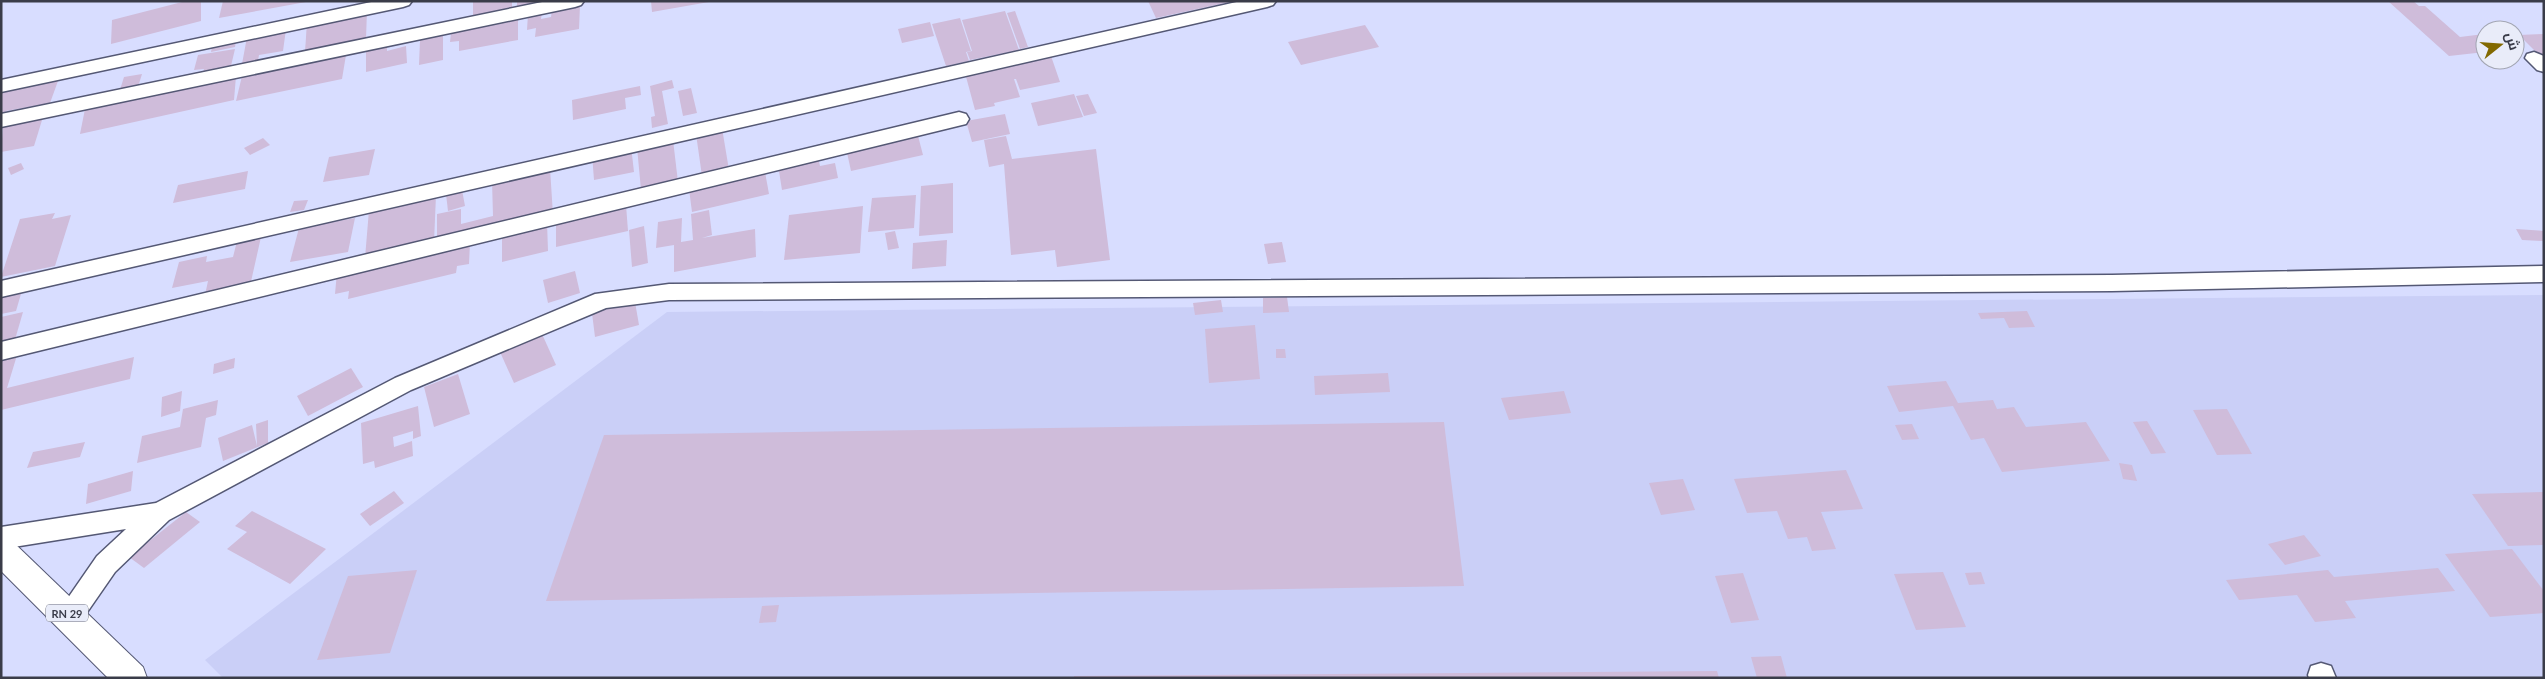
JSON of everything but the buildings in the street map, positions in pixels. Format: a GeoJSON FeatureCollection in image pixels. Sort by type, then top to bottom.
{"type":"FeatureCollection","features":[{"type":"Feature","properties":{"kind":"main road","name":"RN 29"},"geometry":{"type":"LineString","coordinates":[[1,550],[131,678]]}},
{"type":"Feature","properties":{"kind":"street"},"geometry":{"type":"LineString","coordinates":[[1,86],[403,1]]}},
{"type":"Feature","properties":{"kind":"street"},"geometry":{"type":"LineString","coordinates":[[1,121],[575,1]]}},
{"type":"Feature","properties":{"kind":"street"},"geometry":{"type":"LineString","coordinates":[[1,289],[1267,1]]}},
{"type":"Feature","properties":{"kind":"street"},"geometry":{"type":"LineString","coordinates":[[1,351],[959,119]]}},
{"type":"Feature","properties":{"kind":"street"},"geometry":{"type":"LineString","coordinates":[[70,616],[106,564],[160,513],[403,384],[603,300],[669,292],[2112,283],[2544,274]]}},
{"type":"Feature","properties":{"kind":"street"},"geometry":{"type":"LineString","coordinates":[[1,538],[160,513]]}},
{"type":"Feature","properties":{"kind":"shaded area"},"geometry":{"type":"Polygon","coordinates":[[[2544,295],[2544,678],[223,678],[205,660],[667,312],[2544,295]]]}}]}
